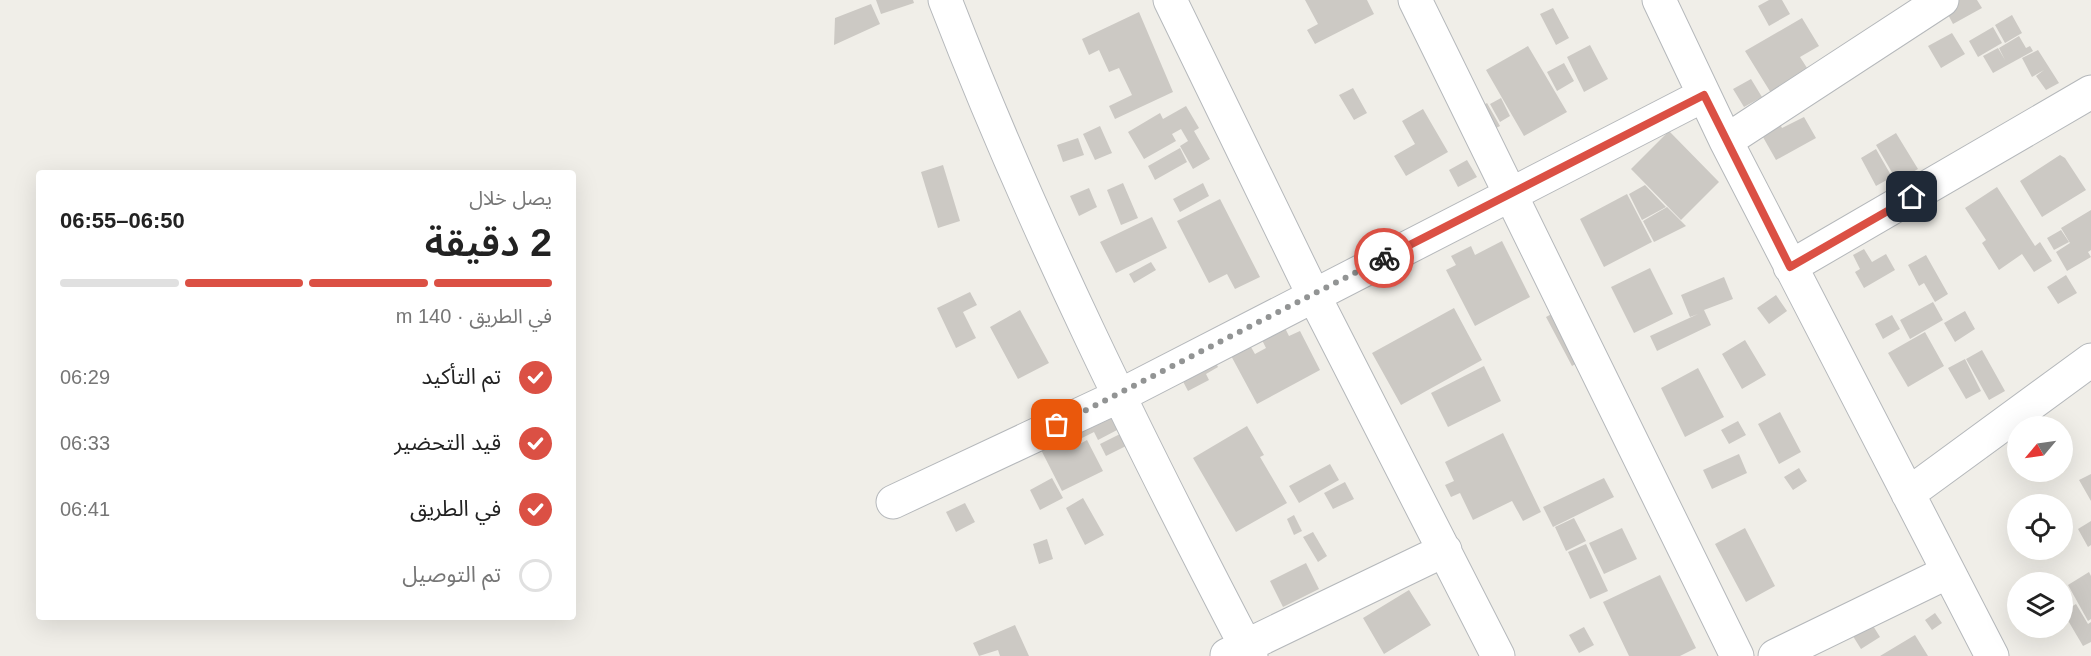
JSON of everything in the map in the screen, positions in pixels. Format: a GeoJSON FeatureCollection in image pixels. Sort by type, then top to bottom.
{"type":"FeatureCollection","features":[{"type":"Feature","properties":{"kind":"street"},"geometry":{"type":"LineString","coordinates":[[945,0],[987,108],[1027,199],[1241,653],[1445,550]]}},
{"type":"Feature","properties":{"kind":"street"},"geometry":{"type":"LineString","coordinates":[[1170,0],[1313,294],[1498,656]]}},
{"type":"Feature","properties":{"kind":"street"},"geometry":{"type":"LineString","coordinates":[[1415,0],[1737,656]]}},
{"type":"Feature","properties":{"kind":"street"},"geometry":{"type":"LineString","coordinates":[[1659,0],[1726,141],[1992,656]]}},
{"type":"Feature","properties":{"kind":"street"},"geometry":{"type":"LineString","coordinates":[[1726,141],[1942,0]]}},
{"type":"Feature","properties":{"kind":"street"},"geometry":{"type":"LineString","coordinates":[[1790,267],[2091,92]]}},
{"type":"Feature","properties":{"kind":"street"},"geometry":{"type":"LineString","coordinates":[[893,502],[1119,396],[1313,294],[1704,95]]}},
{"type":"Feature","properties":{"kind":"street"},"geometry":{"type":"LineString","coordinates":[[1908,494],[2091,360]]}},
{"type":"Feature","properties":{"kind":"street"},"geometry":{"type":"LineString","coordinates":[[1775,656],[1948,572]]}},
{"type":"Feature","properties":{"kind":"building"},"geometry":{"type":"Polygon","coordinates":[[[876,0],[913,0],[914,3],[881,14],[876,0]]]}},
{"type":"Feature","properties":{"kind":"building"},"geometry":{"type":"Polygon","coordinates":[[[1305,0],[1367,0],[1374,14],[1315,44],[1307,30],[1318,24],[1305,0]]]}},
{"type":"Feature","properties":{"kind":"building"},"geometry":{"type":"Polygon","coordinates":[[[1769,0],[1782,0],[1790,14],[1769,26],[1758,6],[1769,0]]]}},
{"type":"Feature","properties":{"kind":"building"},"geometry":{"type":"Polygon","coordinates":[[[1956,0],[1977,0],[1982,8],[1953,24],[1944,7],[1956,0]]]}},
{"type":"Feature","properties":{"kind":"building"},"geometry":{"type":"Polygon","coordinates":[[[871,4],[880,24],[834,45],[835,18],[871,4]]]}},
{"type":"Feature","properties":{"kind":"building"},"geometry":{"type":"Polygon","coordinates":[[[1553,8],[1569,38],[1556,45],[1540,14],[1553,8]]]}},
{"type":"Feature","properties":{"kind":"building"},"geometry":{"type":"Polygon","coordinates":[[[1139,12],[1173,92],[1115,119],[1109,106],[1132,95],[1119,68],[1109,72],[1099,50],[1089,55],[1082,39],[1139,12]]]}},
{"type":"Feature","properties":{"kind":"building"},"geometry":{"type":"Polygon","coordinates":[[[2012,15],[2022,33],[2005,43],[1995,25],[2012,15]]]}},
{"type":"Feature","properties":{"kind":"building"},"geometry":{"type":"Polygon","coordinates":[[[1802,18],[1819,46],[1800,57],[1809,71],[1771,93],[1745,51],[1802,18]]]}},
{"type":"Feature","properties":{"kind":"building"},"geometry":{"type":"Polygon","coordinates":[[[1993,27],[2002,43],[1978,57],[1969,41],[1993,27]]]}},
{"type":"Feature","properties":{"kind":"building"},"geometry":{"type":"Polygon","coordinates":[[[1952,33],[1965,54],[1941,68],[1928,46],[1952,33]]]}},
{"type":"Feature","properties":{"kind":"building"},"geometry":{"type":"Polygon","coordinates":[[[2019,36],[2026,48],[2030,46],[2033,51],[1993,73],[1983,56],[1998,48],[2005,60],[1999,48],[2019,36]]]}},
{"type":"Feature","properties":{"kind":"building"},"geometry":{"type":"Polygon","coordinates":[[[1590,45],[1608,79],[1584,92],[1567,57],[1590,45]]]}},
{"type":"Feature","properties":{"kind":"building"},"geometry":{"type":"Polygon","coordinates":[[[1528,46],[1567,112],[1524,136],[1486,70],[1528,46]]]}},
{"type":"Feature","properties":{"kind":"building"},"geometry":{"type":"Polygon","coordinates":[[[2038,50],[2059,83],[2046,90],[2036,76],[2044,70],[2032,77],[2022,58],[2038,50]]]}},
{"type":"Feature","properties":{"kind":"building"},"geometry":{"type":"Polygon","coordinates":[[[1564,63],[1574,81],[1557,91],[1547,72],[1564,63]]]}},
{"type":"Feature","properties":{"kind":"building"},"geometry":{"type":"Polygon","coordinates":[[[1751,79],[1762,97],[1744,107],[1733,89],[1751,79]]]}},
{"type":"Feature","properties":{"kind":"building"},"geometry":{"type":"Polygon","coordinates":[[[1353,88],[1367,113],[1354,120],[1339,95],[1353,88]]]}},
{"type":"Feature","properties":{"kind":"building"},"geometry":{"type":"Polygon","coordinates":[[[1501,98],[1510,116],[1500,122],[1490,104],[1501,98]]]}},
{"type":"Feature","properties":{"kind":"building"},"geometry":{"type":"Polygon","coordinates":[[[1487,103],[1500,126],[1488,132],[1475,110],[1487,103]]]}},
{"type":"Feature","properties":{"kind":"building"},"geometry":{"type":"Polygon","coordinates":[[[1186,106],[1199,128],[1194,131],[1210,159],[1193,169],[1180,146],[1188,141],[1181,129],[1172,134],[1176,141],[1144,159],[1128,132],[1160,113],[1163,119],[1186,106]]]}},
{"type":"Feature","properties":{"kind":"building"},"geometry":{"type":"Polygon","coordinates":[[[1423,109],[1448,152],[1406,176],[1394,156],[1415,144],[1402,121],[1423,109]]]}},
{"type":"Feature","properties":{"kind":"building"},"geometry":{"type":"Polygon","coordinates":[[[1804,117],[1816,138],[1776,160],[1759,130],[1778,120],[1782,128],[1804,117]]]}},
{"type":"Feature","properties":{"kind":"building"},"geometry":{"type":"Polygon","coordinates":[[[1100,126],[1112,153],[1095,160],[1083,134],[1100,126]]]}},
{"type":"Feature","properties":{"kind":"building"},"geometry":{"type":"Polygon","coordinates":[[[1669,131],[1719,182],[1681,220],[1631,169],[1669,131]]]}},
{"type":"Feature","properties":{"kind":"building"},"geometry":{"type":"Polygon","coordinates":[[[1896,133],[1918,169],[1897,181],[1876,145],[1896,133]]]}},
{"type":"Feature","properties":{"kind":"building"},"geometry":{"type":"Polygon","coordinates":[[[1078,138],[1084,155],[1063,162],[1057,145],[1078,138]]]}},
{"type":"Feature","properties":{"kind":"building"},"geometry":{"type":"Polygon","coordinates":[[[1180,148],[1187,162],[1155,180],[1148,166],[1180,148]]]}},
{"type":"Feature","properties":{"kind":"building"},"geometry":{"type":"Polygon","coordinates":[[[1876,149],[1892,177],[1876,186],[1861,158],[1876,149]]]}},
{"type":"Feature","properties":{"kind":"building"},"geometry":{"type":"Polygon","coordinates":[[[2060,155],[2065,158],[2086,190],[2042,217],[2020,181],[2060,155]]]}},
{"type":"Feature","properties":{"kind":"building"},"geometry":{"type":"Polygon","coordinates":[[[1467,160],[1477,177],[1458,187],[1449,170],[1467,160]]]}},
{"type":"Feature","properties":{"kind":"building"},"geometry":{"type":"Polygon","coordinates":[[[943,165],[960,221],[938,228],[921,172],[943,165]]]}},
{"type":"Feature","properties":{"kind":"building"},"geometry":{"type":"Polygon","coordinates":[[[1123,183],[1138,218],[1121,225],[1107,190],[1123,183]]]}},
{"type":"Feature","properties":{"kind":"building"},"geometry":{"type":"Polygon","coordinates":[[[1203,183],[1209,196],[1180,212],[1173,199],[1203,183]]]}},
{"type":"Feature","properties":{"kind":"building"},"geometry":{"type":"Polygon","coordinates":[[[1645,185],[1666,207],[1642,220],[1629,194],[1645,185]]]}},
{"type":"Feature","properties":{"kind":"building"},"geometry":{"type":"Polygon","coordinates":[[[1997,187],[2035,246],[2040,242],[2052,261],[2034,272],[2022,254],[1999,270],[1982,243],[1986,240],[1965,208],[1997,187]]]}},
{"type":"Feature","properties":{"kind":"building"},"geometry":{"type":"Polygon","coordinates":[[[1089,188],[1097,207],[1079,216],[1070,196],[1089,188]]]}},
{"type":"Feature","properties":{"kind":"building"},"geometry":{"type":"Polygon","coordinates":[[[1627,194],[1652,242],[1604,267],[1580,219],[1627,194]]]}},
{"type":"Feature","properties":{"kind":"building"},"geometry":{"type":"Polygon","coordinates":[[[1220,199],[1260,277],[1235,289],[1227,274],[1209,283],[1177,221],[1220,199]]]}},
{"type":"Feature","properties":{"kind":"building"},"geometry":{"type":"Polygon","coordinates":[[[1667,207],[1686,226],[1654,242],[1643,221],[1667,207]]]}},
{"type":"Feature","properties":{"kind":"building"},"geometry":{"type":"Polygon","coordinates":[[[2091,210],[2091,250],[2088,252],[2091,257],[2067,271],[2056,252],[2070,243],[2061,228],[2091,210]]]}},
{"type":"Feature","properties":{"kind":"building"},"geometry":{"type":"Polygon","coordinates":[[[1152,217],[1167,248],[1116,273],[1100,242],[1152,217]]]}},
{"type":"Feature","properties":{"kind":"building"},"geometry":{"type":"Polygon","coordinates":[[[2061,230],[2069,242],[2054,250],[2047,238],[2061,230]]]}},
{"type":"Feature","properties":{"kind":"building"},"geometry":{"type":"Polygon","coordinates":[[[1502,241],[1530,297],[1475,326],[1446,270],[1456,265],[1451,256],[1471,246],[1475,255],[1502,241]]]}},
{"type":"Feature","properties":{"kind":"building"},"geometry":{"type":"Polygon","coordinates":[[[1864,249],[1872,262],[1886,254],[1895,270],[1864,288],[1855,272],[1860,269],[1853,255],[1864,249]]]}},
{"type":"Feature","properties":{"kind":"building"},"geometry":{"type":"Polygon","coordinates":[[[1926,255],[1948,294],[1935,302],[1924,283],[1919,286],[1908,265],[1926,255]]]}},
{"type":"Feature","properties":{"kind":"building"},"geometry":{"type":"Polygon","coordinates":[[[1151,262],[1156,270],[1134,283],[1129,274],[1151,262]]]}},
{"type":"Feature","properties":{"kind":"building"},"geometry":{"type":"Polygon","coordinates":[[[1650,268],[1673,314],[1634,333],[1611,287],[1650,268]]]}},
{"type":"Feature","properties":{"kind":"building"},"geometry":{"type":"Polygon","coordinates":[[[2066,275],[2077,293],[2058,304],[2047,287],[2066,275]]]}},
{"type":"Feature","properties":{"kind":"building"},"geometry":{"type":"Polygon","coordinates":[[[1724,277],[1733,299],[1704,310],[1711,325],[1657,351],[1650,336],[1698,314],[1690,317],[1681,295],[1724,277]]]}},
{"type":"Feature","properties":{"kind":"building"},"geometry":{"type":"Polygon","coordinates":[[[970,292],[977,305],[963,312],[976,338],[956,348],[937,308],[970,292]]]}},
{"type":"Feature","properties":{"kind":"building"},"geometry":{"type":"Polygon","coordinates":[[[1776,295],[1787,311],[1769,324],[1757,308],[1776,295]]]}},
{"type":"Feature","properties":{"kind":"building"},"geometry":{"type":"Polygon","coordinates":[[[1933,302],[1943,320],[1910,339],[1900,320],[1933,302]]]}},
{"type":"Feature","properties":{"kind":"building"},"geometry":{"type":"Polygon","coordinates":[[[1454,308],[1482,360],[1401,405],[1372,353],[1454,308]]]}},
{"type":"Feature","properties":{"kind":"building"},"geometry":{"type":"Polygon","coordinates":[[[1020,310],[1049,363],[1018,379],[990,327],[1020,310]]]}},
{"type":"Feature","properties":{"kind":"building"},"geometry":{"type":"Polygon","coordinates":[[[1559,310],[1584,359],[1572,366],[1546,317],[1559,310]]]}},
{"type":"Feature","properties":{"kind":"building"},"geometry":{"type":"Polygon","coordinates":[[[1965,311],[1975,329],[1955,342],[1944,323],[1965,311]]]}},
{"type":"Feature","properties":{"kind":"building"},"geometry":{"type":"Polygon","coordinates":[[[1892,315],[1900,329],[1883,339],[1875,324],[1892,315]]]}},
{"type":"Feature","properties":{"kind":"building"},"geometry":{"type":"Polygon","coordinates":[[[1284,326],[1289,336],[1300,331],[1320,370],[1257,404],[1229,352],[1248,342],[1255,354],[1266,348],[1261,338],[1284,326]]]}},
{"type":"Feature","properties":{"kind":"building"},"geometry":{"type":"Polygon","coordinates":[[[1925,332],[1944,366],[1908,387],[1888,353],[1925,332]]]}},
{"type":"Feature","properties":{"kind":"building"},"geometry":{"type":"Polygon","coordinates":[[[1745,340],[1766,375],[1742,389],[1722,354],[1745,340]]]}},
{"type":"Feature","properties":{"kind":"building"},"geometry":{"type":"Polygon","coordinates":[[[1982,350],[2005,391],[1989,400],[1966,359],[1982,350]]]}},
{"type":"Feature","properties":{"kind":"building"},"geometry":{"type":"Polygon","coordinates":[[[1211,353],[1218,367],[1206,374],[1209,380],[1188,391],[1177,370],[1211,353]]]}},
{"type":"Feature","properties":{"kind":"building"},"geometry":{"type":"Polygon","coordinates":[[[1965,359],[1981,391],[1966,399],[1948,368],[1965,359]]]}},
{"type":"Feature","properties":{"kind":"building"},"geometry":{"type":"Polygon","coordinates":[[[1484,366],[1501,401],[1448,427],[1431,393],[1484,366]]]}},
{"type":"Feature","properties":{"kind":"building"},"geometry":{"type":"Polygon","coordinates":[[[1698,368],[1724,417],[1685,437],[1661,388],[1698,368]]]}},
{"type":"Feature","properties":{"kind":"building"},"geometry":{"type":"Polygon","coordinates":[[[1109,407],[1119,429],[1098,440],[1094,432],[1080,439],[1073,424],[1109,407]]]}},
{"type":"Feature","properties":{"kind":"building"},"geometry":{"type":"Polygon","coordinates":[[[1780,412],[1801,452],[1779,464],[1758,424],[1780,412]]]}},
{"type":"Feature","properties":{"kind":"building"},"geometry":{"type":"Polygon","coordinates":[[[1738,421],[1746,435],[1729,444],[1721,430],[1738,421]]]}},
{"type":"Feature","properties":{"kind":"building"},"geometry":{"type":"Polygon","coordinates":[[[1247,426],[1264,455],[1260,457],[1287,503],[1236,532],[1193,458],[1247,426]]]}},
{"type":"Feature","properties":{"kind":"building"},"geometry":{"type":"Polygon","coordinates":[[[1065,429],[1074,447],[1087,440],[1103,471],[1062,491],[1037,442],[1065,429]]]}},
{"type":"Feature","properties":{"kind":"building"},"geometry":{"type":"Polygon","coordinates":[[[1503,433],[1541,512],[1523,521],[1512,501],[1473,520],[1460,493],[1451,497],[1445,485],[1454,481],[1445,462],[1503,433]]]}},
{"type":"Feature","properties":{"kind":"building"},"geometry":{"type":"Polygon","coordinates":[[[1120,434],[1126,446],[1106,456],[1100,444],[1120,434]]]}},
{"type":"Feature","properties":{"kind":"building"},"geometry":{"type":"Polygon","coordinates":[[[1739,454],[1747,473],[1712,489],[1703,470],[1739,454]]]}},
{"type":"Feature","properties":{"kind":"building"},"geometry":{"type":"Polygon","coordinates":[[[1330,464],[1339,480],[1299,503],[1289,486],[1330,464]]]}},
{"type":"Feature","properties":{"kind":"building"},"geometry":{"type":"Polygon","coordinates":[[[1799,468],[1807,481],[1793,490],[1784,477],[1799,468]]]}},
{"type":"Feature","properties":{"kind":"building"},"geometry":{"type":"Polygon","coordinates":[[[2091,474],[2091,501],[2079,480],[2091,474]]]}},
{"type":"Feature","properties":{"kind":"building"},"geometry":{"type":"Polygon","coordinates":[[[1052,478],[1063,498],[1040,510],[1030,490],[1052,478]]]}},
{"type":"Feature","properties":{"kind":"building"},"geometry":{"type":"Polygon","coordinates":[[[1604,478],[1614,497],[1553,527],[1543,507],[1604,478]]]}},
{"type":"Feature","properties":{"kind":"building"},"geometry":{"type":"Polygon","coordinates":[[[1345,482],[1354,499],[1333,509],[1324,493],[1345,482]]]}},
{"type":"Feature","properties":{"kind":"building"},"geometry":{"type":"Polygon","coordinates":[[[1083,498],[1104,535],[1085,545],[1066,508],[1083,498]]]}},
{"type":"Feature","properties":{"kind":"building"},"geometry":{"type":"Polygon","coordinates":[[[965,503],[975,522],[956,532],[946,512],[965,503]]]}},
{"type":"Feature","properties":{"kind":"building"},"geometry":{"type":"Polygon","coordinates":[[[1294,515],[1302,531],[1294,535],[1287,519],[1294,515]]]}},
{"type":"Feature","properties":{"kind":"building"},"geometry":{"type":"Polygon","coordinates":[[[1574,518],[1586,541],[1566,551],[1555,527],[1574,518]]]}},
{"type":"Feature","properties":{"kind":"building"},"geometry":{"type":"Polygon","coordinates":[[[2091,521],[2091,545],[2088,547],[2078,529],[2091,521]]]}},
{"type":"Feature","properties":{"kind":"building"},"geometry":{"type":"Polygon","coordinates":[[[1622,528],[1637,559],[1604,574],[1589,543],[1622,528]]]}},
{"type":"Feature","properties":{"kind":"building"},"geometry":{"type":"Polygon","coordinates":[[[1745,528],[1775,586],[1746,602],[1715,544],[1745,528]]]}},
{"type":"Feature","properties":{"kind":"building"},"geometry":{"type":"Polygon","coordinates":[[[1313,532],[1327,556],[1318,562],[1303,537],[1313,532]]]}},
{"type":"Feature","properties":{"kind":"building"},"geometry":{"type":"Polygon","coordinates":[[[1047,539],[1053,559],[1039,564],[1033,544],[1047,539]]]}},
{"type":"Feature","properties":{"kind":"building"},"geometry":{"type":"Polygon","coordinates":[[[1586,544],[1608,591],[1590,599],[1568,552],[1586,544]]]}},
{"type":"Feature","properties":{"kind":"building"},"geometry":{"type":"Polygon","coordinates":[[[1306,563],[1319,589],[1283,607],[1270,581],[1306,563]]]}},
{"type":"Feature","properties":{"kind":"building"},"geometry":{"type":"Polygon","coordinates":[[[2089,572],[2091,576],[2091,619],[2088,621],[2073,594],[2073,582],[2089,572]]]}},
{"type":"Feature","properties":{"kind":"building"},"geometry":{"type":"Polygon","coordinates":[[[1660,575],[1696,648],[1680,656],[1629,656],[1603,602],[1660,575]]]}},
{"type":"Feature","properties":{"kind":"building"},"geometry":{"type":"Polygon","coordinates":[[[1409,590],[1431,625],[1384,654],[1363,618],[1409,590]]]}},
{"type":"Feature","properties":{"kind":"building"},"geometry":{"type":"Polygon","coordinates":[[[2076,604],[2088,624],[2091,622],[2091,642],[2083,646],[2073,629],[2073,606],[2076,604]]]}},
{"type":"Feature","properties":{"kind":"building"},"geometry":{"type":"Polygon","coordinates":[[[1865,613],[1880,637],[1861,649],[1846,625],[1865,613]]]}},
{"type":"Feature","properties":{"kind":"building"},"geometry":{"type":"Polygon","coordinates":[[[1935,613],[1942,623],[1932,630],[1925,620],[1935,613]]]}},
{"type":"Feature","properties":{"kind":"building"},"geometry":{"type":"Polygon","coordinates":[[[1015,625],[1029,656],[1000,656],[998,650],[979,656],[973,643],[1015,625]]]}},
{"type":"Feature","properties":{"kind":"building"},"geometry":{"type":"Polygon","coordinates":[[[1584,627],[1594,645],[1579,653],[1569,635],[1584,627]]]}},
{"type":"Feature","properties":{"kind":"building"},"geometry":{"type":"Polygon","coordinates":[[[1915,635],[1928,656],[1880,656],[1915,635]]]}},
{"type":"Feature","properties":{"kind":"way so far"},"geometry":{"type":"LineString","coordinates":[[1057,425],[1119,396],[1384,258]]}},
{"type":"Feature","properties":{"kind":"route"},"geometry":{"type":"LineString","coordinates":[[1384,258],[1704,95],[1790,267],[1912,197]]}}]}
